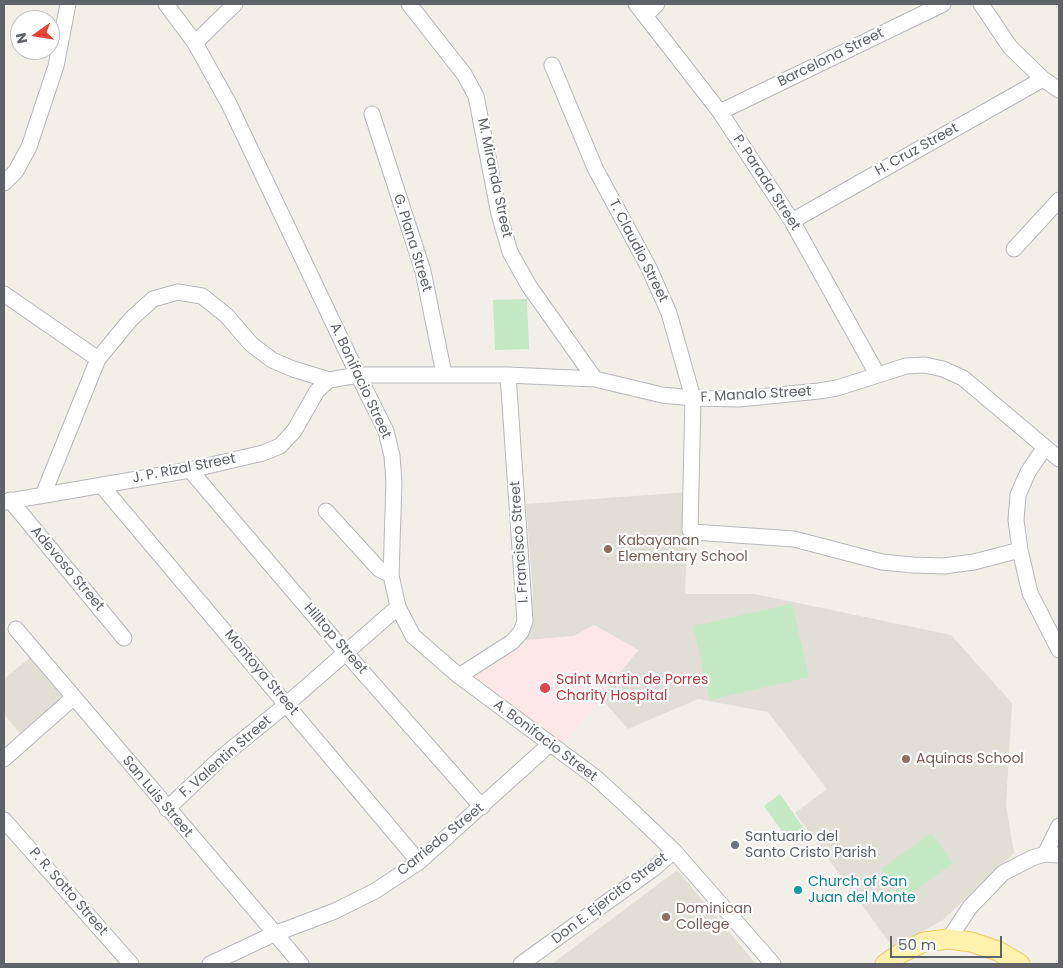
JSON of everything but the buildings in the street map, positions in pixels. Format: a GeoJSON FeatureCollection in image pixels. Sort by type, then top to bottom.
{"type":"FeatureCollection","features":[{"type":"Feature","properties":{"kind":"main road"},"geometry":{"type":"LineString","coordinates":[[886,964],[901,953],[924,942],[949,939],[972,942],[998,951],[1020,964]]}},
{"type":"Feature","properties":{"kind":"street"},"geometry":{"type":"LineString","coordinates":[[4,183],[16,171],[29,147],[56,66],[68,4]]}},
{"type":"Feature","properties":{"kind":"street","name":"A. Bonifacio Street"},"geometry":{"type":"LineString","coordinates":[[166,4],[195,42],[258,161],[386,431],[392,456],[391,575],[398,607],[414,636],[459,676],[595,777],[674,851],[774,964]]}},
{"type":"Feature","properties":{"kind":"street"},"geometry":{"type":"LineString","coordinates":[[195,42],[235,4]]}},
{"type":"Feature","properties":{"kind":"street","name":"M. Miranda Street"},"geometry":{"type":"LineString","coordinates":[[409,4],[464,74],[476,96],[499,214],[510,252],[529,286],[595,379]]}},
{"type":"Feature","properties":{"kind":"street"},"geometry":{"type":"LineString","coordinates":[[641,9],[657,4]]}},
{"type":"Feature","properties":{"kind":"street","name":"Barcelona Street"},"geometry":{"type":"LineString","coordinates":[[720,112],[943,4]]}},
{"type":"Feature","properties":{"kind":"street"},"geometry":{"type":"LineString","coordinates":[[981,4],[1010,47],[1043,79],[1059,90]]}},
{"type":"Feature","properties":{"kind":"street","name":"P. Parada Street"},"geometry":{"type":"LineString","coordinates":[[641,9],[720,112],[792,221],[877,374]]}},
{"type":"Feature","properties":{"kind":"street","name":"T. Claudio Street"},"geometry":{"type":"LineString","coordinates":[[552,65],[595,168],[649,268],[669,313],[693,398],[688,527],[693,532],[794,539],[882,562],[913,565],[944,566],[974,562],[1020,550]]}},
{"type":"Feature","properties":{"kind":"street","name":"H. Cruz Street"},"geometry":{"type":"LineString","coordinates":[[792,221],[1043,79]]}},
{"type":"Feature","properties":{"kind":"street","name":"G. Plana Street"},"geometry":{"type":"LineString","coordinates":[[372,114],[423,271],[444,374]]}},
{"type":"Feature","properties":{"kind":"street"},"geometry":{"type":"LineString","coordinates":[[1014,249],[1059,200]]}},
{"type":"Feature","properties":{"kind":"street"},"geometry":{"type":"LineString","coordinates":[[43,495],[98,359],[131,319],[154,299],[178,292],[202,296],[226,316],[251,344],[272,360],[312,376],[329,380]]}},
{"type":"Feature","properties":{"kind":"street"},"geometry":{"type":"LineString","coordinates":[[4,294],[98,359]]}},
{"type":"Feature","properties":{"kind":"street","name":"F. Manalo Street"},"geometry":{"type":"LineString","coordinates":[[329,380],[358,375],[444,374],[595,379],[662,395],[739,399],[837,388],[906,366],[926,365],[943,369],[963,378],[1059,460]]}},
{"type":"Feature","properties":{"kind":"street","name":"I. Francisco Street"},"geometry":{"type":"LineString","coordinates":[[459,676],[512,642],[521,632],[525,621],[508,375]]}},
{"type":"Feature","properties":{"kind":"street","name":"J. P. Rizal Street"},"geometry":{"type":"LineString","coordinates":[[7,501],[190,470],[263,453],[280,446],[294,431],[317,390],[329,380]]}},
{"type":"Feature","properties":{"kind":"street"},"geometry":{"type":"LineString","coordinates":[[1046,447],[1028,472],[1018,495],[1016,520],[1020,550],[1030,592],[1059,650]]}},
{"type":"Feature","properties":{"kind":"street","name":"Hilltop Street"},"geometry":{"type":"LineString","coordinates":[[190,470],[345,652],[482,807]]}},
{"type":"Feature","properties":{"kind":"street","name":"Montoya Street"},"geometry":{"type":"LineString","coordinates":[[101,485],[419,862]]}},
{"type":"Feature","properties":{"kind":"street","name":"Adevoso Street"},"geometry":{"type":"LineString","coordinates":[[7,501],[124,638]]}},
{"type":"Feature","properties":{"kind":"street"},"geometry":{"type":"LineString","coordinates":[[326,510],[379,569],[391,575]]}},
{"type":"Feature","properties":{"kind":"street","name":"F. Valentin Street"},"geometry":{"type":"LineString","coordinates":[[167,809],[223,756],[287,704],[398,607]]}},
{"type":"Feature","properties":{"kind":"street","name":"San Luis Street"},"geometry":{"type":"LineString","coordinates":[[16,629],[300,964]]}},
{"type":"Feature","properties":{"kind":"street"},"geometry":{"type":"LineString","coordinates":[[4,759],[74,698]]}},
{"type":"Feature","properties":{"kind":"street","name":"Carriedo Street"},"geometry":{"type":"LineString","coordinates":[[210,964],[274,934],[335,911],[359,899],[419,862],[550,744]]}},
{"type":"Feature","properties":{"kind":"street","name":"P. R. Sotto Street"},"geometry":{"type":"LineString","coordinates":[[4,820],[131,964]]}},
{"type":"Feature","properties":{"kind":"street"},"geometry":{"type":"LineString","coordinates":[[949,939],[970,907],[1003,873],[1018,863],[1052,855],[1059,826]]}},
{"type":"Feature","properties":{"kind":"street","name":"Don E. Ejercito Street"},"geometry":{"type":"LineString","coordinates":[[521,964],[653,869],[674,851]]}},
{"type":"Feature","properties":{"kind":"shaded area","name":"Aquinas School"},"geometry":{"type":"Polygon","coordinates":[[[689,492],[685,594],[755,594],[951,635],[1012,703],[1006,805],[1014,853],[944,919],[894,949],[795,813],[827,789],[768,712],[698,699],[628,729],[600,697],[638,650],[594,625],[574,636],[518,641],[530,621],[533,595],[526,504],[689,492]]]}},
{"type":"Feature","properties":{"kind":"shaded area","name":"Saint Martin de Porres Charity Hospital"},"geometry":{"type":"Polygon","coordinates":[[[594,625],[638,650],[564,745],[471,679],[518,641],[574,636],[594,625]]]}},
{"type":"Feature","properties":{"kind":"shaded area"},"geometry":{"type":"Polygon","coordinates":[[[33,655],[68,697],[22,736],[4,714],[4,679],[33,655]]]}},
{"type":"Feature","properties":{"kind":"shaded area","name":"Dominican College"},"geometry":{"type":"Polygon","coordinates":[[[677,870],[756,964],[552,964],[677,870]]]}},
{"type":"Feature","properties":{"kind":"green space"},"geometry":{"type":"Polygon","coordinates":[[[527,299],[529,349],[495,350],[493,300],[527,299]]]}},
{"type":"Feature","properties":{"kind":"green space"},"geometry":{"type":"Polygon","coordinates":[[[792,604],[809,677],[710,700],[693,626],[792,604]]]}},
{"type":"Feature","properties":{"kind":"green space"},"geometry":{"type":"Polygon","coordinates":[[[780,794],[805,830],[789,841],[764,806],[780,794]]]}},
{"type":"Feature","properties":{"kind":"green space"},"geometry":{"type":"Polygon","coordinates":[[[931,833],[953,863],[903,899],[881,869],[931,833]]]}},
{"type":"Feature","properties":{"kind":"place","name":"Kabayanan Elementary School"},"geometry":{"type":"Point","coordinates":[608,549]}},
{"type":"Feature","properties":{"kind":"place","name":"Saint Martin de Porres Charity Hospital"},"geometry":{"type":"Point","coordinates":[545,688]}},
{"type":"Feature","properties":{"kind":"place","name":"Aquinas School"},"geometry":{"type":"Point","coordinates":[906,759]}},
{"type":"Feature","properties":{"kind":"place","name":"Santuario del Santo Cristo Parish"},"geometry":{"type":"Point","coordinates":[735,845]}},
{"type":"Feature","properties":{"kind":"place","name":"Church of San Juan del Monte"},"geometry":{"type":"Point","coordinates":[798,890]}},
{"type":"Feature","properties":{"kind":"place","name":"Dominican College"},"geometry":{"type":"Point","coordinates":[666,917]}}]}
